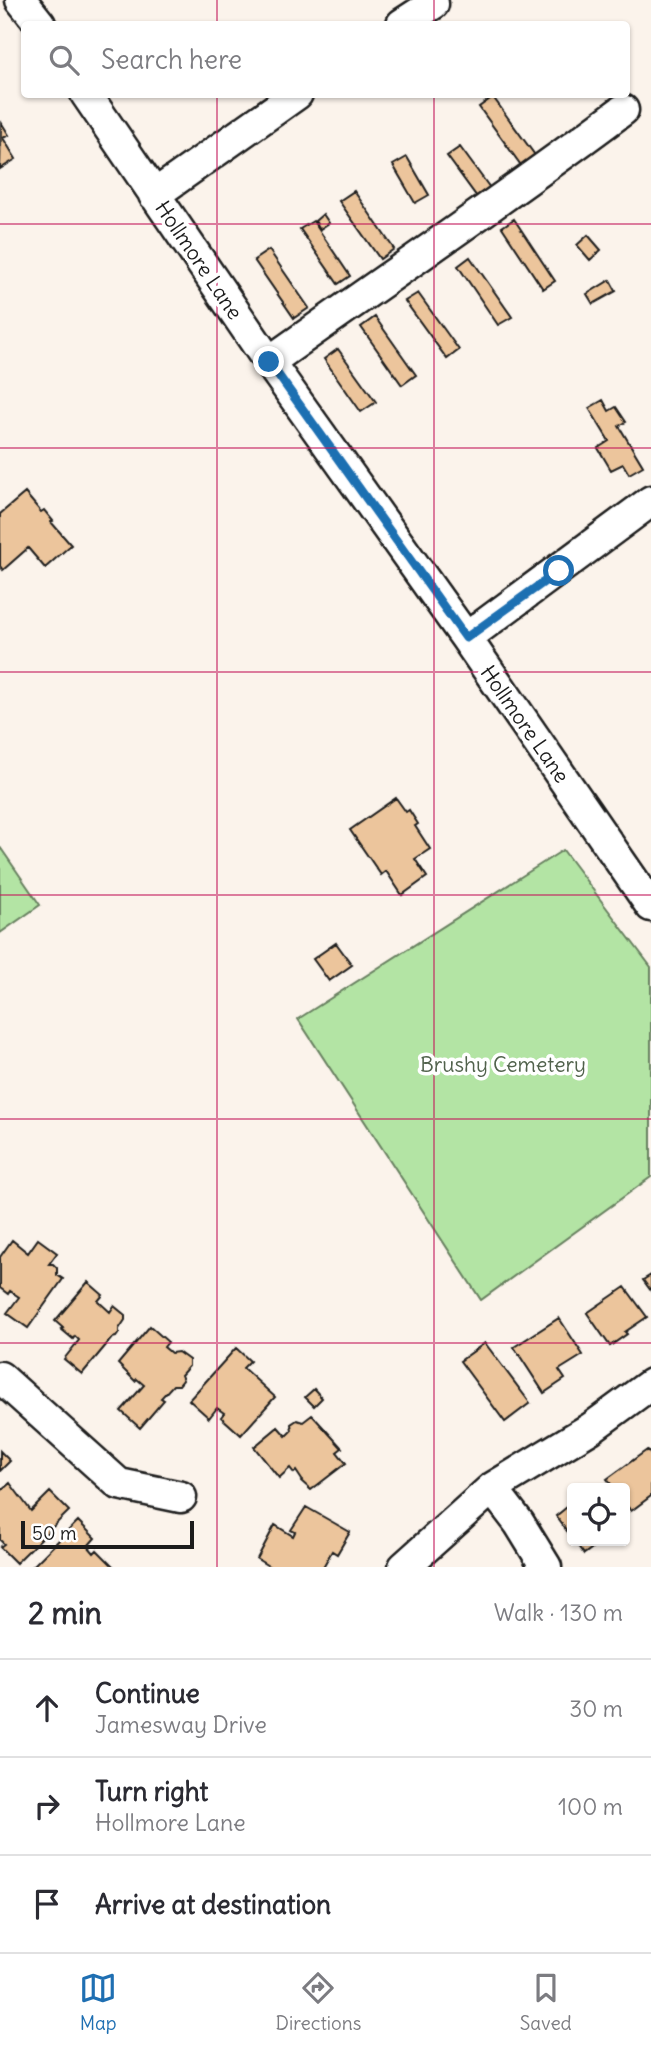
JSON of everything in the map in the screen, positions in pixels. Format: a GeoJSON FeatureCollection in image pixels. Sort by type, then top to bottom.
{"type":"FeatureCollection","features":[{"type":"Feature","properties":{"kind":"street"},"geometry":{"type":"LineString","coordinates":[[21,0],[38,21]]}},
{"type":"Feature","properties":{"kind":"street"},"geometry":{"type":"LineString","coordinates":[[407,21],[433,4]]}},
{"type":"Feature","properties":{"kind":"street","name":"Hollmore Lane"},"geometry":{"type":"LineString","coordinates":[[89,98],[269,362],[466,638],[651,906]]}},
{"type":"Feature","properties":{"kind":"street"},"geometry":{"type":"LineString","coordinates":[[154,195],[291,98]]}},
{"type":"Feature","properties":{"kind":"street"},"geometry":{"type":"LineString","coordinates":[[269,362],[413,258],[534,177],[623,110]]}},
{"type":"Feature","properties":{"kind":"street"},"geometry":{"type":"LineString","coordinates":[[466,638],[651,500]]}},
{"type":"Feature","properties":{"kind":"street"},"geometry":{"type":"LineString","coordinates":[[0,1377],[119,1484],[181,1497]]}},
{"type":"Feature","properties":{"kind":"street"},"geometry":{"type":"LineString","coordinates":[[404,1567],[492,1488],[591,1428],[651,1384]]}},
{"type":"Feature","properties":{"kind":"street"},"geometry":{"type":"LineString","coordinates":[[492,1488],[519,1523],[546,1567]]}},
{"type":"Feature","properties":{"kind":"green space"},"geometry":{"type":"Polygon","coordinates":[[[0,847],[40,905],[0,933],[0,847]]]}},
{"type":"Feature","properties":{"kind":"green space","name":"Brushy Cemetery"},"geometry":{"type":"Polygon","coordinates":[[[563,850],[651,967],[651,1177],[481,1300],[298,1019],[563,850]]]}},
{"type":"Feature","properties":{"kind":"building"},"geometry":{"type":"Polygon","coordinates":[[[494,98],[537,158],[523,168],[479,107],[494,98]]]}},
{"type":"Feature","properties":{"kind":"building"},"geometry":{"type":"Polygon","coordinates":[[[1,122],[9,135],[3,138],[16,159],[0,169],[1,122]]]}},
{"type":"Feature","properties":{"kind":"building"},"geometry":{"type":"Polygon","coordinates":[[[460,147],[490,188],[477,197],[447,156],[460,147]]]}},
{"type":"Feature","properties":{"kind":"building"},"geometry":{"type":"Polygon","coordinates":[[[407,157],[429,195],[415,203],[393,165],[407,157]]]}},
{"type":"Feature","properties":{"kind":"building"},"geometry":{"type":"Polygon","coordinates":[[[354,191],[394,249],[380,259],[339,201],[354,191]]]}},
{"type":"Feature","properties":{"kind":"building"},"geometry":{"type":"Polygon","coordinates":[[[323,214],[329,223],[320,229],[315,221],[323,214]]]}},
{"type":"Feature","properties":{"kind":"building"},"geometry":{"type":"Polygon","coordinates":[[[514,219],[555,281],[543,289],[502,227],[514,219]]]}},
{"type":"Feature","properties":{"kind":"building"},"geometry":{"type":"Polygon","coordinates":[[[313,221],[350,276],[338,284],[300,229],[313,221]]]}},
{"type":"Feature","properties":{"kind":"building"},"geometry":{"type":"Polygon","coordinates":[[[588,235],[601,250],[590,260],[577,245],[588,235]]]}},
{"type":"Feature","properties":{"kind":"building"},"geometry":{"type":"Polygon","coordinates":[[[269,250],[309,308],[294,318],[254,260],[269,250]]]}},
{"type":"Feature","properties":{"kind":"building"},"geometry":{"type":"Polygon","coordinates":[[[470,257],[512,317],[498,325],[458,266],[470,257]]]}},
{"type":"Feature","properties":{"kind":"building"},"geometry":{"type":"Polygon","coordinates":[[[610,280],[616,291],[593,304],[587,294],[610,280]]]}},
{"type":"Feature","properties":{"kind":"building"},"geometry":{"type":"Polygon","coordinates":[[[418,293],[459,350],[447,359],[405,301],[418,293]]]}},
{"type":"Feature","properties":{"kind":"building"},"geometry":{"type":"Polygon","coordinates":[[[375,317],[416,375],[402,385],[361,327],[375,317]]]}},
{"type":"Feature","properties":{"kind":"building"},"geometry":{"type":"Polygon","coordinates":[[[338,349],[376,402],[361,412],[324,359],[338,349]]]}},
{"type":"Feature","properties":{"kind":"building"},"geometry":{"type":"Polygon","coordinates":[[[603,400],[609,411],[616,407],[626,422],[619,426],[643,466],[629,474],[623,464],[611,470],[598,448],[609,441],[589,408],[603,400]]]}},
{"type":"Feature","properties":{"kind":"building"},"geometry":{"type":"Polygon","coordinates":[[[25,493],[41,512],[44,510],[71,545],[45,568],[28,548],[3,570],[0,566],[0,514],[25,493]]]}},
{"type":"Feature","properties":{"kind":"building"},"geometry":{"type":"Polygon","coordinates":[[[396,798],[406,812],[409,810],[418,824],[415,826],[430,849],[415,859],[427,877],[402,895],[386,871],[381,875],[350,830],[396,798]]]}},
{"type":"Feature","properties":{"kind":"building"},"geometry":{"type":"Polygon","coordinates":[[[336,943],[352,965],[329,981],[313,959],[336,943]]]}},
{"type":"Feature","properties":{"kind":"building"},"geometry":{"type":"Polygon","coordinates":[[[38,1239],[57,1253],[49,1264],[57,1268],[57,1275],[63,1279],[28,1328],[7,1313],[19,1297],[0,1288],[0,1257],[12,1240],[28,1253],[38,1239]]]}},
{"type":"Feature","properties":{"kind":"building"},"geometry":{"type":"Polygon","coordinates":[[[651,1275],[651,1291],[643,1280],[651,1275]]]}},
{"type":"Feature","properties":{"kind":"building"},"geometry":{"type":"Polygon","coordinates":[[[88,1282],[103,1295],[98,1301],[110,1312],[114,1306],[125,1315],[125,1320],[116,1337],[112,1338],[82,1374],[64,1359],[79,1340],[75,1336],[73,1339],[55,1321],[88,1282]]]}},
{"type":"Feature","properties":{"kind":"building"},"geometry":{"type":"Polygon","coordinates":[[[625,1287],[647,1317],[610,1346],[587,1313],[625,1287]]]}},
{"type":"Feature","properties":{"kind":"building"},"geometry":{"type":"Polygon","coordinates":[[[559,1318],[583,1355],[559,1370],[565,1379],[544,1393],[514,1347],[559,1318]]]}},
{"type":"Feature","properties":{"kind":"building"},"geometry":{"type":"Polygon","coordinates":[[[150,1326],[168,1342],[164,1347],[189,1360],[189,1366],[181,1375],[183,1380],[179,1385],[173,1385],[161,1398],[164,1400],[140,1428],[121,1411],[144,1385],[137,1379],[135,1381],[118,1364],[150,1326]]]}},
{"type":"Feature","properties":{"kind":"building"},"geometry":{"type":"Polygon","coordinates":[[[485,1343],[530,1403],[505,1422],[460,1361],[485,1343]]]}},
{"type":"Feature","properties":{"kind":"building"},"geometry":{"type":"Polygon","coordinates":[[[236,1348],[250,1361],[243,1368],[275,1397],[241,1435],[221,1417],[224,1413],[217,1408],[209,1418],[189,1400],[236,1348]]]}},
{"type":"Feature","properties":{"kind":"building"},"geometry":{"type":"Polygon","coordinates":[[[314,1389],[322,1398],[314,1406],[305,1397],[314,1389]]]}},
{"type":"Feature","properties":{"kind":"building"},"geometry":{"type":"Polygon","coordinates":[[[312,1415],[342,1448],[337,1452],[346,1463],[311,1490],[301,1481],[296,1471],[294,1473],[290,1468],[279,1478],[254,1447],[278,1427],[286,1436],[292,1430],[291,1424],[297,1420],[303,1422],[312,1415]]]}},
{"type":"Feature","properties":{"kind":"building"},"geometry":{"type":"Polygon","coordinates":[[[647,1450],[651,1455],[651,1496],[631,1511],[630,1483],[610,1483],[607,1479],[647,1450]]]}},
{"type":"Feature","properties":{"kind":"building"},"geometry":{"type":"Polygon","coordinates":[[[0,1451],[10,1461],[0,1471],[0,1451]]]}},
{"type":"Feature","properties":{"kind":"building"},"geometry":{"type":"Polygon","coordinates":[[[10,1483],[31,1511],[50,1492],[69,1511],[16,1563],[0,1547],[4,1544],[0,1540],[0,1492],[10,1483]]]}},
{"type":"Feature","properties":{"kind":"building"},"geometry":{"type":"Polygon","coordinates":[[[306,1507],[350,1532],[337,1554],[332,1551],[323,1567],[270,1567],[257,1559],[275,1525],[293,1536],[295,1532],[291,1530],[306,1507]]]}},
{"type":"Feature","properties":{"kind":"building"},"geometry":{"type":"Polygon","coordinates":[[[567,1507],[567,1531],[556,1516],[567,1507]]]}},
{"type":"Feature","properties":{"kind":"building"},"geometry":{"type":"Polygon","coordinates":[[[78,1521],[95,1538],[88,1546],[94,1553],[97,1550],[114,1567],[32,1567],[78,1521]]]}},
{"type":"Feature","properties":{"kind":"building"},"geometry":{"type":"Polygon","coordinates":[[[578,1546],[595,1546],[584,1554],[578,1546]]]}},
{"type":"Feature","properties":{"kind":"route"},"geometry":{"type":"LineString","coordinates":[[269,362],[466,638],[559,571]]}}]}
